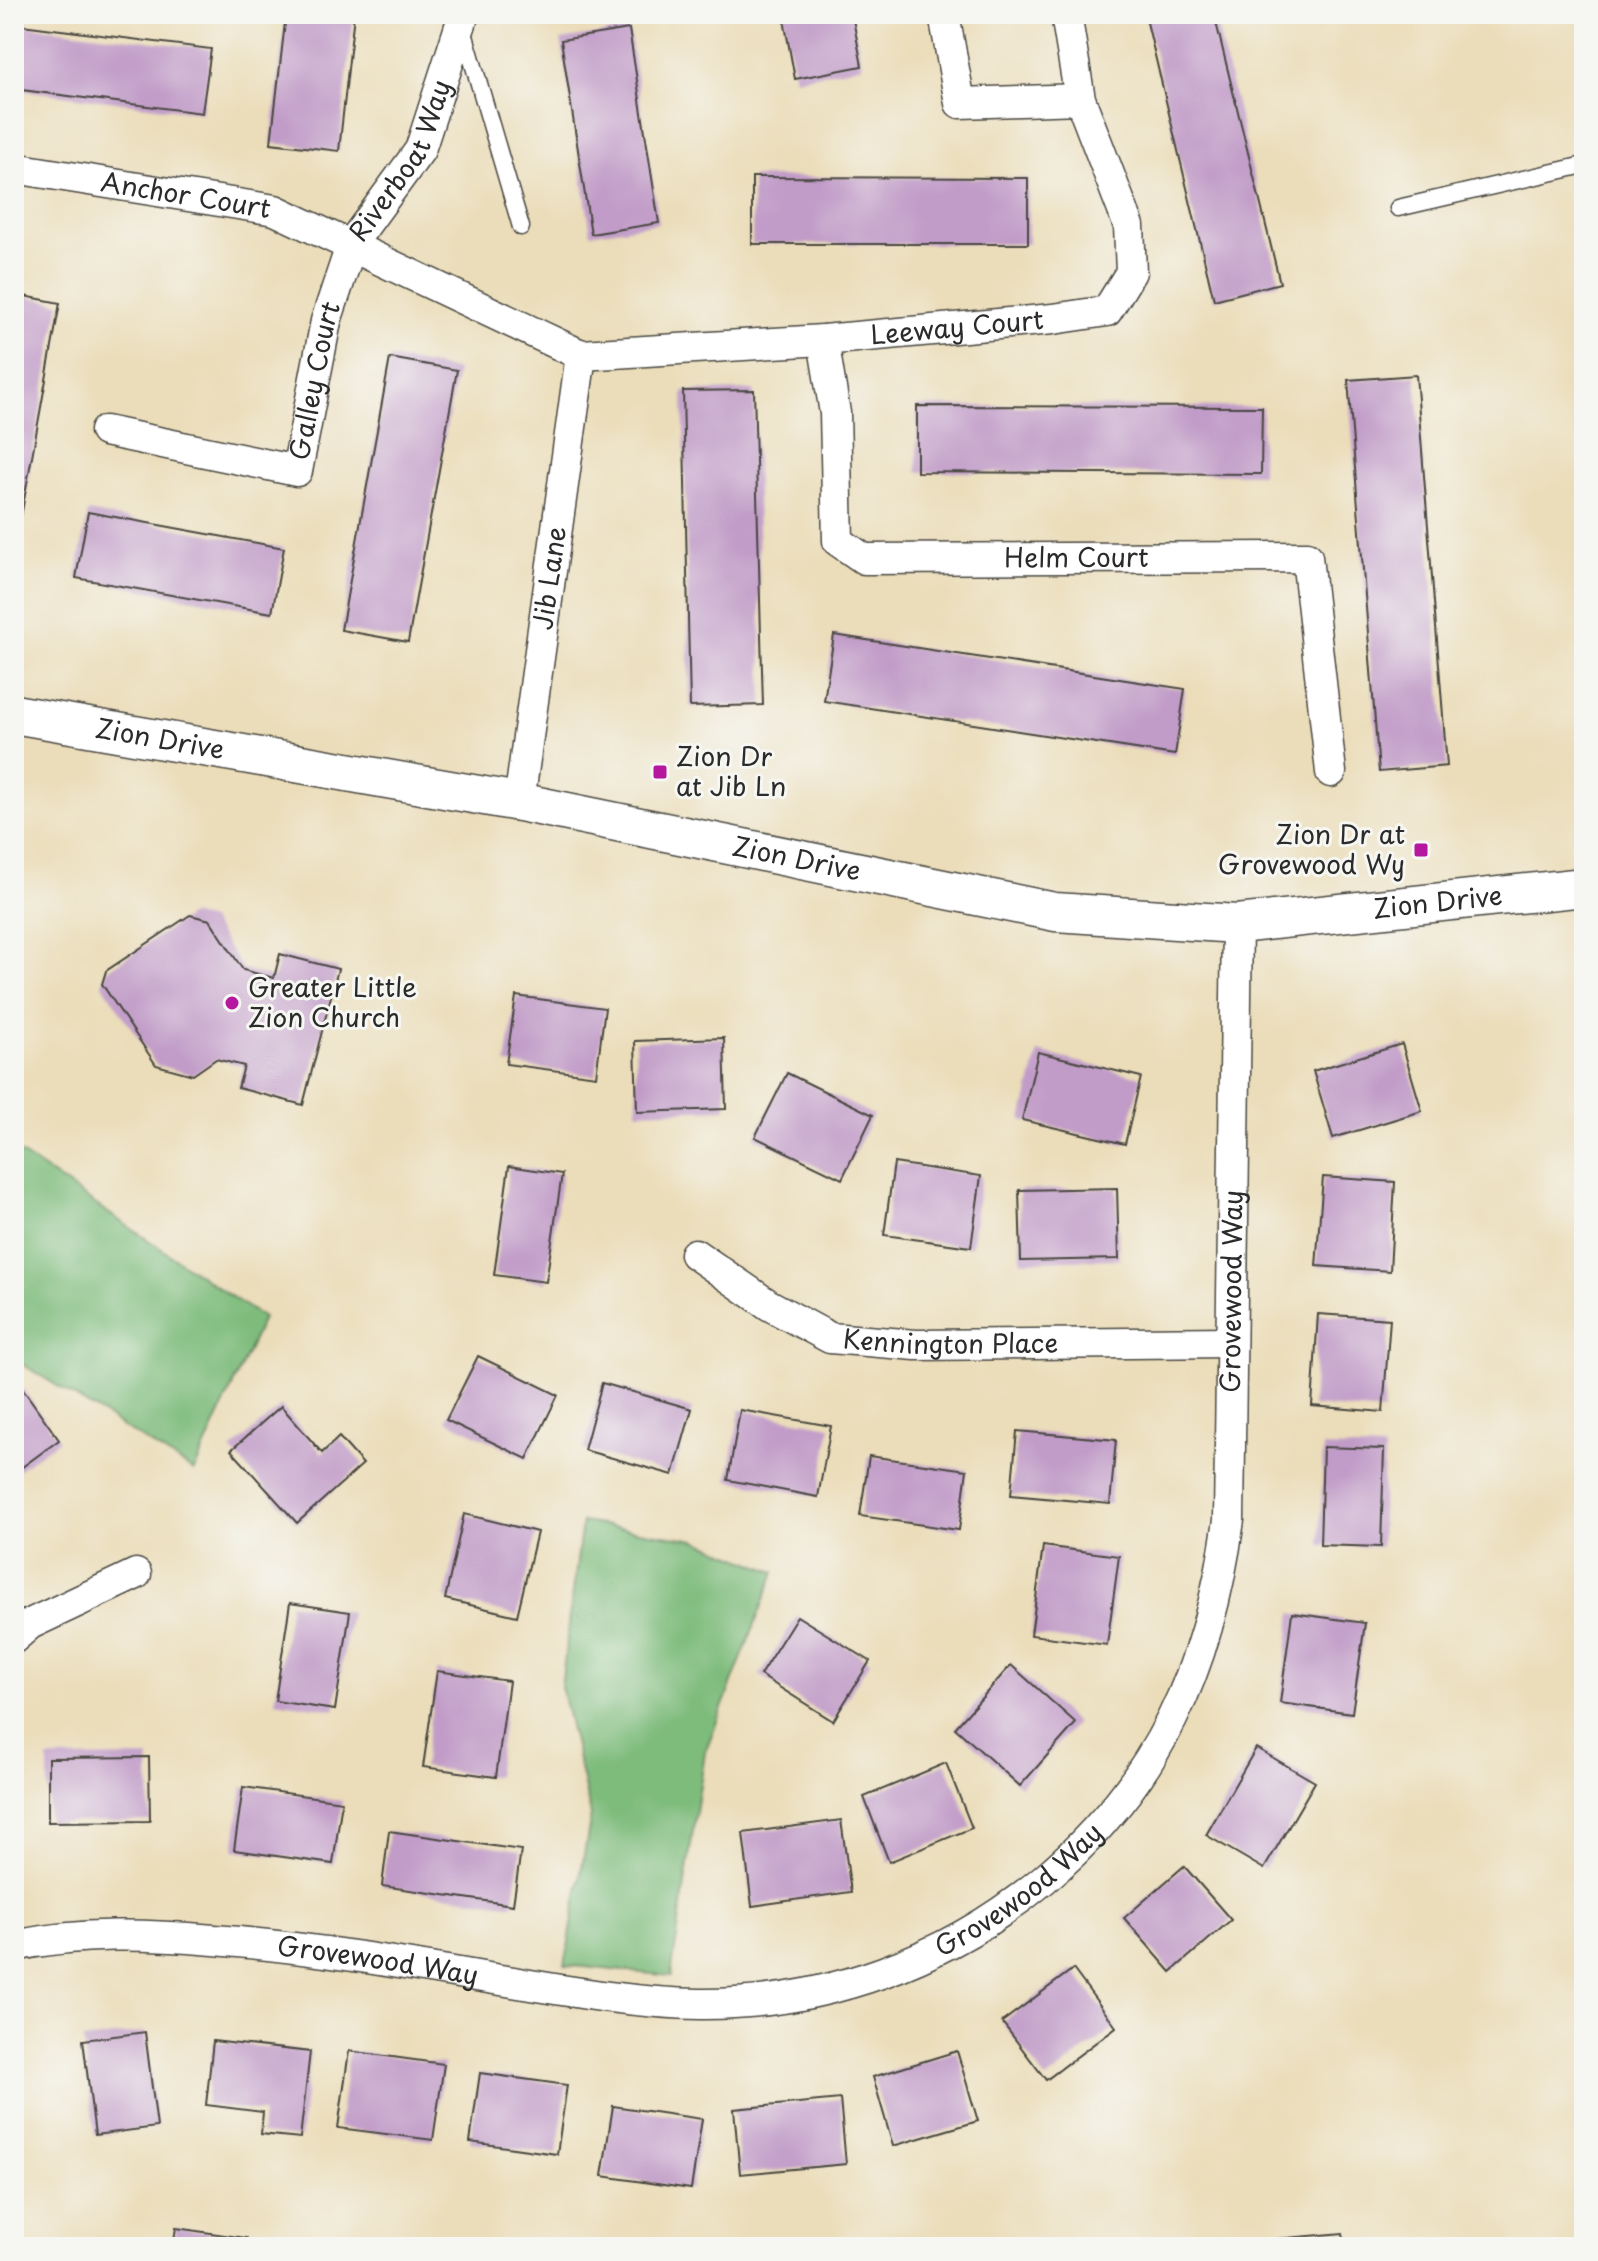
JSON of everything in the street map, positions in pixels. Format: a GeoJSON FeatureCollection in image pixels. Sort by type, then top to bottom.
{"type":"FeatureCollection","features":[{"type":"Feature","properties":{"kind":"street"},"geometry":{"type":"LineString","coordinates":[[944,14],[960,103],[1080,99]]}},
{"type":"Feature","properties":{"kind":"street","name":"Leeway Court"},"geometry":{"type":"LineString","coordinates":[[581,355],[823,340],[1053,319],[1107,311],[1131,272],[1129,226],[1080,99],[1066,14]]}},
{"type":"Feature","properties":{"kind":"street","name":"Riverboat Way"},"geometry":{"type":"LineString","coordinates":[[463,18],[420,150],[352,243],[581,355]]}},
{"type":"Feature","properties":{"kind":"street","name":"Anchor Court"},"geometry":{"type":"LineString","coordinates":[[14,168],[275,210],[352,243]]}},
{"type":"Feature","properties":{"kind":"street","name":"Galley Court"},"geometry":{"type":"LineString","coordinates":[[105,431],[297,471],[326,321],[352,243]]}},
{"type":"Feature","properties":{"kind":"street","name":"Helm Court"},"geometry":{"type":"LineString","coordinates":[[823,340],[835,413],[838,541],[864,559],[1307,557],[1331,772]]}},
{"type":"Feature","properties":{"kind":"street","name":"Jib Lane"},"geometry":{"type":"LineString","coordinates":[[519,802],[581,355]]}},
{"type":"Feature","properties":{"kind":"street","name":"Zion Drive"},"geometry":{"type":"LineString","coordinates":[[14,714],[519,802],[1055,912],[1237,924],[1584,887]]}},
{"type":"Feature","properties":{"kind":"street","name":"Grovewood Way"},"geometry":{"type":"LineString","coordinates":[[14,1946],[49,1939],[134,1933],[255,1943],[564,1990],[703,2004],[764,2000],[832,1988],[897,1968],[959,1939],[1021,1899],[1068,1860],[1153,1756],[1182,1702],[1206,1639],[1227,1535],[1237,924]]}},
{"type":"Feature","properties":{"kind":"street","name":"Kennington Place"},"geometry":{"type":"LineString","coordinates":[[695,1254],[769,1305],[830,1338],[916,1345],[1230,1342]]}},
{"type":"Feature","properties":{"kind":"street"},"geometry":{"type":"LineString","coordinates":[[14,1638],[30,1624],[136,1574]]}},
{"type":"Feature","properties":{"kind":"lane"},"geometry":{"type":"LineString","coordinates":[[463,18],[521,227]]}},
{"type":"Feature","properties":{"kind":"lane"},"geometry":{"type":"LineString","coordinates":[[1398,208],[1584,165]]}},
{"type":"Feature","properties":{"kind":"green space"},"geometry":{"type":"Polygon","coordinates":[[[14,1149],[263,1318],[194,1471],[14,1359],[14,1149]]]}},
{"type":"Feature","properties":{"kind":"green space"},"geometry":{"type":"Polygon","coordinates":[[[582,1522],[696,1540],[775,1572],[705,1752],[671,1976],[565,1965],[591,1815],[561,1687],[582,1522]]]}},
{"type":"Feature","properties":{"kind":"building"},"geometry":{"type":"Polygon","coordinates":[[[286,14],[354,14],[339,151],[271,143],[286,14]]]}},
{"type":"Feature","properties":{"kind":"building"},"geometry":{"type":"Polygon","coordinates":[[[783,14],[852,14],[862,66],[795,79],[783,14]]]}},
{"type":"Feature","properties":{"kind":"building"},"geometry":{"type":"Polygon","coordinates":[[[1145,14],[1214,14],[1280,283],[1214,300],[1145,14]]]}},
{"type":"Feature","properties":{"kind":"building"},"geometry":{"type":"Polygon","coordinates":[[[14,24],[211,49],[202,113],[14,89],[14,24]]]}},
{"type":"Feature","properties":{"kind":"building"},"geometry":{"type":"Polygon","coordinates":[[[629,29],[659,223],[591,234],[561,40],[629,29]]]}},
{"type":"Feature","properties":{"kind":"building"},"geometry":{"type":"Polygon","coordinates":[[[752,177],[1028,178],[1028,244],[752,244],[752,177]]]}},
{"type":"Feature","properties":{"kind":"building"},"geometry":{"type":"Polygon","coordinates":[[[14,294],[60,303],[16,544],[14,544],[14,294]]]}},
{"type":"Feature","properties":{"kind":"building"},"geometry":{"type":"Polygon","coordinates":[[[390,358],[457,370],[408,642],[341,630],[390,358]]]}},
{"type":"Feature","properties":{"kind":"building"},"geometry":{"type":"Polygon","coordinates":[[[1416,375],[1447,766],[1379,772],[1348,380],[1416,375]]]}},
{"type":"Feature","properties":{"kind":"building"},"geometry":{"type":"Polygon","coordinates":[[[754,390],[763,705],[690,707],[683,391],[754,390]]]}},
{"type":"Feature","properties":{"kind":"building"},"geometry":{"type":"Polygon","coordinates":[[[917,406],[1262,407],[1261,474],[917,472],[917,406]]]}},
{"type":"Feature","properties":{"kind":"building"},"geometry":{"type":"Polygon","coordinates":[[[88,512],[284,548],[272,613],[76,578],[88,512]]]}},
{"type":"Feature","properties":{"kind":"building"},"geometry":{"type":"Polygon","coordinates":[[[834,635],[1185,689],[1175,755],[824,701],[834,635]]]}},
{"type":"Feature","properties":{"kind":"building"},"geometry":{"type":"Polygon","coordinates":[[[190,915],[210,920],[243,970],[274,978],[280,954],[338,969],[303,1105],[238,1088],[244,1066],[216,1059],[193,1075],[156,1065],[102,984],[106,971],[190,915]]]}},
{"type":"Feature","properties":{"kind":"building"},"geometry":{"type":"Polygon","coordinates":[[[516,996],[605,1008],[596,1076],[506,1064],[516,996]]]}},
{"type":"Feature","properties":{"kind":"building"},"geometry":{"type":"Polygon","coordinates":[[[724,1038],[726,1109],[637,1112],[635,1041],[724,1038]]]}},
{"type":"Feature","properties":{"kind":"building"},"geometry":{"type":"Polygon","coordinates":[[[1402,1044],[1422,1111],[1333,1138],[1313,1071],[1402,1044]]]}},
{"type":"Feature","properties":{"kind":"building"},"geometry":{"type":"Polygon","coordinates":[[[1038,1052],[1141,1077],[1125,1144],[1022,1120],[1038,1052]]]}},
{"type":"Feature","properties":{"kind":"building"},"geometry":{"type":"Polygon","coordinates":[[[787,1073],[873,1115],[842,1179],[755,1137],[787,1073]]]}},
{"type":"Feature","properties":{"kind":"building"},"geometry":{"type":"Polygon","coordinates":[[[894,1163],[981,1176],[971,1247],[884,1235],[894,1163]]]}},
{"type":"Feature","properties":{"kind":"building"},"geometry":{"type":"Polygon","coordinates":[[[509,1166],[562,1174],[546,1282],[494,1275],[509,1166]]]}},
{"type":"Feature","properties":{"kind":"building"},"geometry":{"type":"Polygon","coordinates":[[[1323,1177],[1395,1182],[1390,1271],[1316,1266],[1323,1177]]]}},
{"type":"Feature","properties":{"kind":"building"},"geometry":{"type":"Polygon","coordinates":[[[1117,1188],[1119,1259],[1021,1261],[1019,1190],[1117,1188]]]}},
{"type":"Feature","properties":{"kind":"building"},"geometry":{"type":"Polygon","coordinates":[[[1318,1314],[1390,1319],[1383,1412],[1312,1406],[1318,1314]]]}},
{"type":"Feature","properties":{"kind":"building"},"geometry":{"type":"Polygon","coordinates":[[[478,1356],[558,1395],[527,1459],[446,1420],[478,1356]]]}},
{"type":"Feature","properties":{"kind":"building"},"geometry":{"type":"Polygon","coordinates":[[[602,1383],[692,1409],[673,1475],[584,1450],[602,1383]]]}},
{"type":"Feature","properties":{"kind":"building"},"geometry":{"type":"Polygon","coordinates":[[[23,1389],[59,1440],[14,1473],[14,1396],[23,1389]]]}},
{"type":"Feature","properties":{"kind":"building"},"geometry":{"type":"Polygon","coordinates":[[[281,1406],[322,1453],[339,1437],[363,1464],[297,1523],[231,1450],[281,1406]]]}},
{"type":"Feature","properties":{"kind":"building"},"geometry":{"type":"Polygon","coordinates":[[[740,1410],[831,1426],[818,1497],[728,1480],[740,1410]]]}},
{"type":"Feature","properties":{"kind":"building"},"geometry":{"type":"Polygon","coordinates":[[[1017,1431],[1116,1440],[1110,1504],[1011,1495],[1017,1431]]]}},
{"type":"Feature","properties":{"kind":"building"},"geometry":{"type":"Polygon","coordinates":[[[1323,1447],[1384,1449],[1381,1547],[1320,1545],[1323,1447]]]}},
{"type":"Feature","properties":{"kind":"building"},"geometry":{"type":"Polygon","coordinates":[[[869,1456],[967,1470],[959,1530],[860,1516],[869,1456]]]}},
{"type":"Feature","properties":{"kind":"building"},"geometry":{"type":"Polygon","coordinates":[[[464,1514],[537,1532],[517,1616],[445,1599],[464,1514]]]}},
{"type":"Feature","properties":{"kind":"building"},"geometry":{"type":"Polygon","coordinates":[[[1043,1546],[1119,1556],[1107,1645],[1031,1635],[1043,1546]]]}},
{"type":"Feature","properties":{"kind":"building"},"geometry":{"type":"Polygon","coordinates":[[[290,1603],[350,1612],[335,1710],[275,1701],[290,1603]]]}},
{"type":"Feature","properties":{"kind":"building"},"geometry":{"type":"Polygon","coordinates":[[[1292,1613],[1365,1623],[1352,1713],[1280,1703],[1292,1613]]]}},
{"type":"Feature","properties":{"kind":"building"},"geometry":{"type":"Polygon","coordinates":[[[797,1616],[870,1661],[833,1721],[760,1675],[797,1616]]]}},
{"type":"Feature","properties":{"kind":"building"},"geometry":{"type":"Polygon","coordinates":[[[1011,1665],[1076,1723],[1020,1786],[955,1728],[1011,1665]]]}},
{"type":"Feature","properties":{"kind":"building"},"geometry":{"type":"Polygon","coordinates":[[[437,1671],[509,1681],[496,1777],[423,1767],[437,1671]]]}},
{"type":"Feature","properties":{"kind":"building"},"geometry":{"type":"Polygon","coordinates":[[[1256,1748],[1315,1782],[1264,1869],[1206,1835],[1256,1748]]]}},
{"type":"Feature","properties":{"kind":"building"},"geometry":{"type":"Polygon","coordinates":[[[149,1757],[150,1821],[48,1822],[48,1758],[149,1757]]]}},
{"type":"Feature","properties":{"kind":"building"},"geometry":{"type":"Polygon","coordinates":[[[946,1763],[972,1828],[889,1862],[864,1797],[946,1763]]]}},
{"type":"Feature","properties":{"kind":"building"},"geometry":{"type":"Polygon","coordinates":[[[243,1787],[342,1801],[333,1864],[234,1850],[243,1787]]]}},
{"type":"Feature","properties":{"kind":"building"},"geometry":{"type":"Polygon","coordinates":[[[841,1820],[851,1892],[752,1906],[743,1833],[841,1820]]]}},
{"type":"Feature","properties":{"kind":"building"},"geometry":{"type":"Polygon","coordinates":[[[389,1831],[521,1850],[513,1905],[382,1886],[389,1831]]]}},
{"type":"Feature","properties":{"kind":"building"},"geometry":{"type":"Polygon","coordinates":[[[1184,1866],[1231,1920],[1171,1972],[1124,1918],[1184,1866]]]}},
{"type":"Feature","properties":{"kind":"building"},"geometry":{"type":"Polygon","coordinates":[[[1073,1969],[1116,2027],[1046,2080],[1002,2022],[1073,1969]]]}},
{"type":"Feature","properties":{"kind":"building"},"geometry":{"type":"Polygon","coordinates":[[[145,2032],[157,2127],[95,2135],[83,2040],[145,2032]]]}},
{"type":"Feature","properties":{"kind":"building"},"geometry":{"type":"Polygon","coordinates":[[[213,2041],[310,2052],[300,2138],[261,2134],[263,2112],[206,2105],[213,2041]]]}},
{"type":"Feature","properties":{"kind":"building"},"geometry":{"type":"Polygon","coordinates":[[[349,2051],[444,2064],[433,2140],[338,2128],[349,2051]]]}},
{"type":"Feature","properties":{"kind":"building"},"geometry":{"type":"Polygon","coordinates":[[[957,2051],[978,2121],[893,2146],[873,2077],[957,2051]]]}},
{"type":"Feature","properties":{"kind":"building"},"geometry":{"type":"Polygon","coordinates":[[[480,2073],[567,2085],[557,2154],[470,2142],[480,2073]]]}},
{"type":"Feature","properties":{"kind":"building"},"geometry":{"type":"Polygon","coordinates":[[[840,2099],[846,2164],[740,2174],[734,2109],[840,2099]]]}},
{"type":"Feature","properties":{"kind":"building"},"geometry":{"type":"Polygon","coordinates":[[[613,2106],[702,2119],[691,2189],[602,2176],[613,2106]]]}},
{"type":"Feature","properties":{"kind":"building"},"geometry":{"type":"Polygon","coordinates":[[[176,2228],[246,2238],[245,2247],[173,2247],[176,2228]]]}},
{"type":"Feature","properties":{"kind":"building"},"geometry":{"type":"Polygon","coordinates":[[[1343,2233],[1345,2247],[1207,2247],[1207,2245],[1343,2233]]]}},
{"type":"Feature","properties":{"kind":"place","name":"Zion Dr at Jib Ln"},"geometry":{"type":"Point","coordinates":[660,772]}},
{"type":"Feature","properties":{"kind":"place","name":"Zion Dr at Grovewood Wy"},"geometry":{"type":"Point","coordinates":[1421,850]}},
{"type":"Feature","properties":{"kind":"place","name":"Greater Little Zion Church"},"geometry":{"type":"Point","coordinates":[232,1003]}}]}
